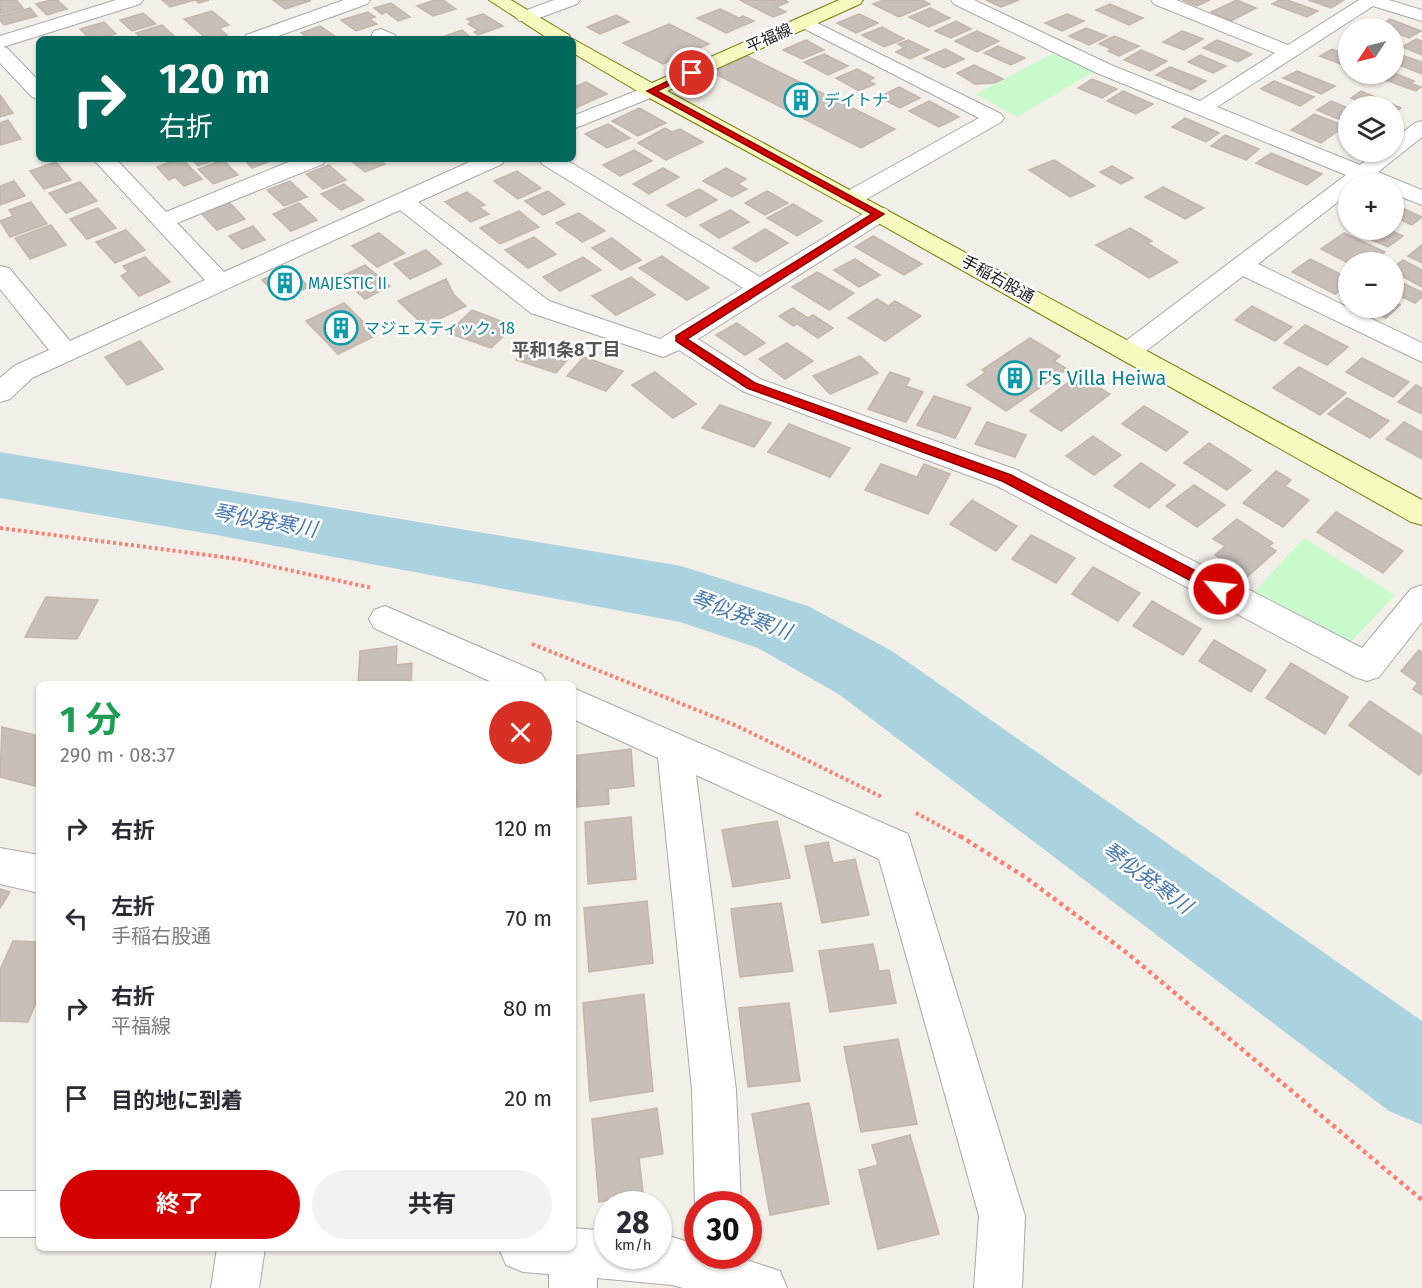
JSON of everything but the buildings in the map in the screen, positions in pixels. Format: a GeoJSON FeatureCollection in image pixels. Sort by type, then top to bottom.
{"type":"FeatureCollection","features":[{"type":"Feature","properties":{"kind":"street"},"geometry":{"type":"LineString","coordinates":[[40,36],[134,0]]}},
{"type":"Feature","properties":{"kind":"street"},"geometry":{"type":"LineString","coordinates":[[261,36],[361,0]]}},
{"type":"Feature","properties":{"kind":"street"},"geometry":{"type":"LineString","coordinates":[[498,0],[557,36]]}},
{"type":"Feature","properties":{"kind":"street"},"geometry":{"type":"LineString","coordinates":[[525,17],[572,0]]}},
{"type":"Feature","properties":{"kind":"street","name":"平福線"},"geometry":{"type":"LineString","coordinates":[[651,91],[807,13],[826,13],[854,0]]}},
{"type":"Feature","properties":{"kind":"street"},"geometry":{"type":"LineString","coordinates":[[960,0],[1104,69],[1361,173]]}},
{"type":"Feature","properties":{"kind":"street"},"geometry":{"type":"LineString","coordinates":[[1160,0],[1289,52]]}},
{"type":"Feature","properties":{"kind":"street"},"geometry":{"type":"LineString","coordinates":[[1201,109],[1371,0],[1422,16]]}},
{"type":"Feature","properties":{"kind":"street"},"geometry":{"type":"LineString","coordinates":[[807,13],[994,118],[850,199]]}},
{"type":"Feature","properties":{"kind":"street"},"geometry":{"type":"LineString","coordinates":[[36,38],[1,51],[36,90]]}},
{"type":"Feature","properties":{"kind":"street","name":"手稲右股通"},"geometry":{"type":"LineString","coordinates":[[576,47],[651,91],[879,214],[1422,514]]}},
{"type":"Feature","properties":{"kind":"street"},"geometry":{"type":"LineString","coordinates":[[576,122],[651,91]]}},
{"type":"Feature","properties":{"kind":"street"},"geometry":{"type":"LineString","coordinates":[[1404,141],[1422,127]]}},
{"type":"Feature","properties":{"kind":"street"},"geometry":{"type":"LineString","coordinates":[[163,220],[308,162]]}},
{"type":"Feature","properties":{"kind":"street"},"geometry":{"type":"LineString","coordinates":[[0,393],[22,372],[487,162]]}},
{"type":"Feature","properties":{"kind":"street"},"geometry":{"type":"LineString","coordinates":[[555,162],[760,288]]}},
{"type":"Feature","properties":{"kind":"street"},"geometry":{"type":"LineString","coordinates":[[1128,352],[1376,162]]}},
{"type":"Feature","properties":{"kind":"street"},"geometry":{"type":"LineString","coordinates":[[116,163],[163,220],[220,282]]}},
{"type":"Feature","properties":{"kind":"street"},"geometry":{"type":"LineString","coordinates":[[1404,190],[1422,198]]}},
{"type":"Feature","properties":{"kind":"street"},"geometry":{"type":"LineString","coordinates":[[402,201],[540,308],[663,350],[879,214]]}},
{"type":"Feature","properties":{"kind":"street"},"geometry":{"type":"LineString","coordinates":[[1242,266],[1419,348]]}},
{"type":"Feature","properties":{"kind":"street"},"geometry":{"type":"LineString","coordinates":[[0,273],[66,353]]}},
{"type":"Feature","properties":{"kind":"street"},"geometry":{"type":"LineString","coordinates":[[680,339],[751,385],[1007,478],[1367,667],[1422,598]]}},
{"type":"Feature","properties":{"kind":"street"},"geometry":{"type":"LineString","coordinates":[[385,619],[470,671],[516,681]]}},
{"type":"Feature","properties":{"kind":"street"},"geometry":{"type":"LineString","coordinates":[[576,704],[895,847],[1002,1216],[998,1288]]}},
{"type":"Feature","properties":{"kind":"street"},"geometry":{"type":"LineString","coordinates":[[675,749],[714,1090],[718,1191]]}},
{"type":"Feature","properties":{"kind":"street"},"geometry":{"type":"LineString","coordinates":[[0,866],[36,873]]}},
{"type":"Feature","properties":{"kind":"street"},"geometry":{"type":"LineString","coordinates":[[235,1288],[241,1251]]}},
{"type":"Feature","properties":{"kind":"street"},"geometry":{"type":"LineString","coordinates":[[537,1251],[591,1263],[672,1261],[735,1273]]}},
{"type":"Feature","properties":{"kind":"green space"},"geometry":{"type":"Polygon","coordinates":[[[1054,53],[1093,72],[1017,117],[976,94],[1054,53]]]}},
{"type":"Feature","properties":{"kind":"green space"},"geometry":{"type":"Polygon","coordinates":[[[1304,538],[1395,595],[1351,642],[1255,591],[1304,538]]]}},
{"type":"Feature","properties":{"kind":"waterway","name":"琴似発寒川"},"geometry":{"type":"LineString","coordinates":[[0,475],[681,594],[783,627],[866,673],[1422,1078]]}},
{"type":"Feature","properties":{"kind":"place","name":"デイトナ"},"geometry":{"type":"Point","coordinates":[801,100]}},
{"type":"Feature","properties":{"kind":"place","name":"MAJESTIC II"},"geometry":{"type":"Point","coordinates":[285,283]}},
{"type":"Feature","properties":{"kind":"place","name":"マジェスティック. 18"},"geometry":{"type":"Point","coordinates":[341,328]}},
{"type":"Feature","properties":{"kind":"place","name":"F's Villa Heiwa"},"geometry":{"type":"Point","coordinates":[1015,378]}},
{"type":"Feature","properties":{"kind":"district","name":"平和1条8丁目"},"geometry":{"type":"Point","coordinates":[566,350]}},
{"type":"Feature","properties":{"kind":"route"},"geometry":{"type":"LineString","coordinates":[[692,73],[651,91],[879,214],[680,339],[751,385],[1007,478],[1219,589]]}}]}
